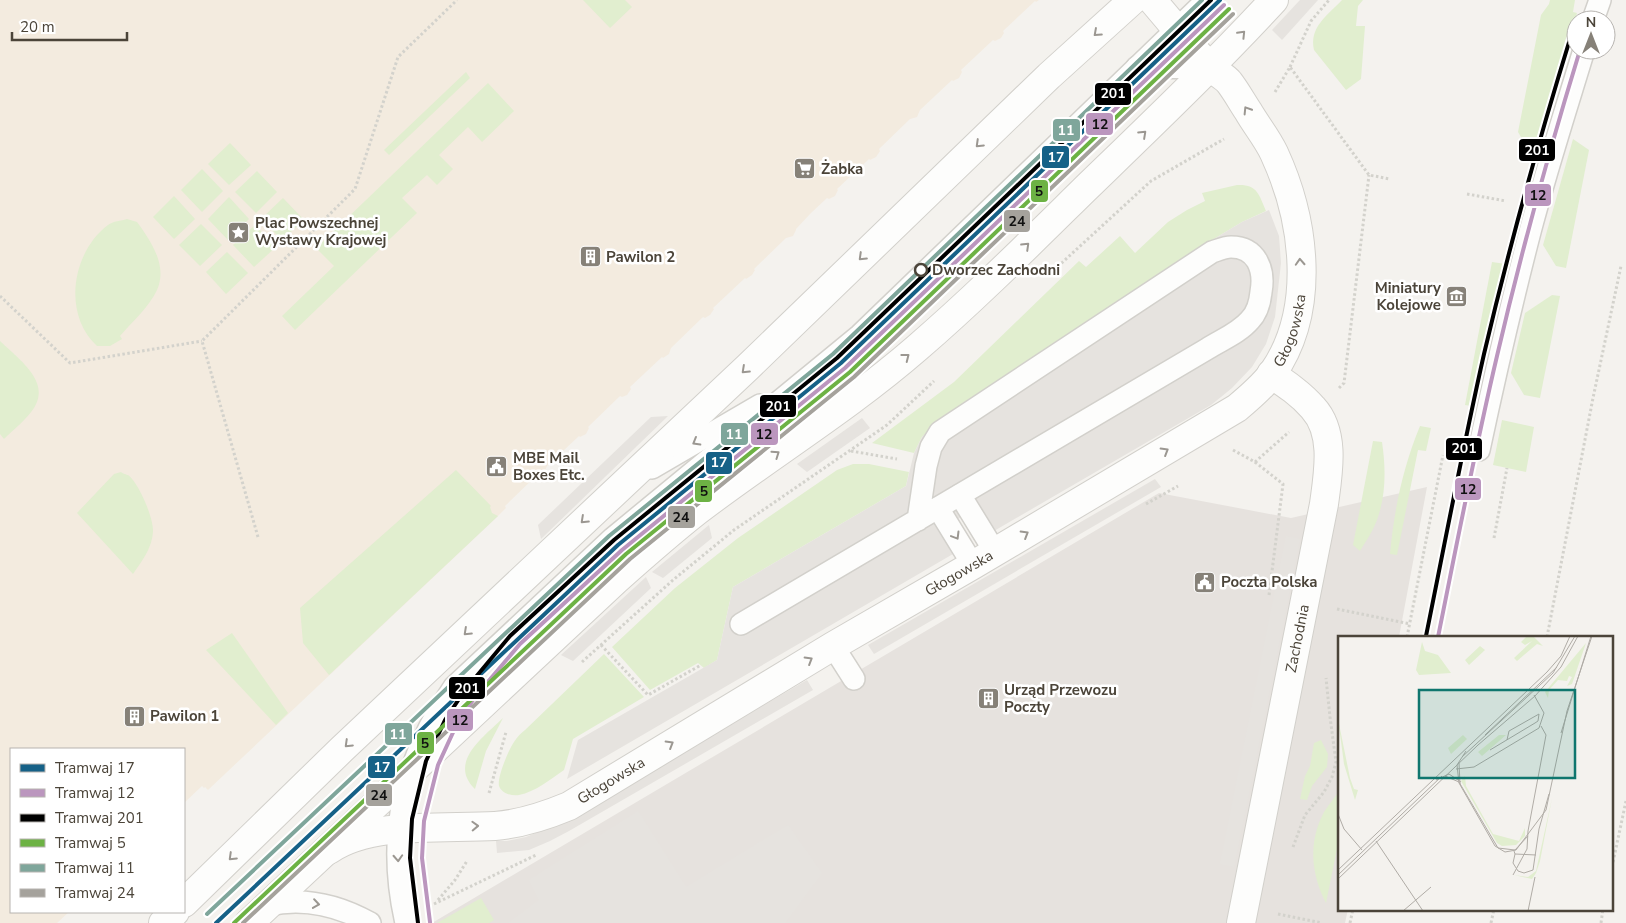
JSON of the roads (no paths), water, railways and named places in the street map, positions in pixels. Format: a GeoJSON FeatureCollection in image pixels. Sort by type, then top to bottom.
{"type":"FeatureCollection","features":[{"type":"Feature","properties":{"kind":"street"},"geometry":{"type":"LineString","coordinates":[[185,902],[342,749],[748,367],[1049,76],[1133,0]]}},
{"type":"Feature","properties":{"kind":"street","name":"Głogowska"},"geometry":{"type":"LineString","coordinates":[[321,856],[341,843],[367,834],[398,830],[494,826],[523,822],[568,806],[833,646],[1237,408],[1252,395],[1271,374],[1288,342],[1300,307],[1299,239],[1296,221],[1273,152],[1228,81],[1210,68],[1152,0]]}},
{"type":"Feature","properties":{"kind":"street","name":"Głogowska"},"geometry":{"type":"LineString","coordinates":[[258,914],[616,580],[669,533],[722,492],[832,414],[916,349],[990,281],[1210,68],[1274,0]]}},
{"type":"Feature","properties":{"kind":"street","name":"Zachodnia"},"geometry":{"type":"LineString","coordinates":[[1241,923],[1324,504],[1328,474],[1328,447],[1325,429],[1315,409],[1296,391],[1271,374]]}},
{"type":"Feature","properties":{"kind":"street"},"geometry":{"type":"LineString","coordinates":[[163,923],[173,913]]}},
{"type":"Feature","properties":{"kind":"lane"},"geometry":{"type":"LineString","coordinates":[[406,923],[398,862],[398,830],[402,806],[410,774],[425,735],[454,688],[613,538],[860,335],[1208,0]]}},
{"type":"Feature","properties":{"kind":"lane"},"geometry":{"type":"LineString","coordinates":[[1479,450],[1510,311],[1531,228],[1581,60]]}},
{"type":"Feature","properties":{"kind":"lane"},"geometry":{"type":"LineString","coordinates":[[1137,67],[1210,68]]}},
{"type":"Feature","properties":{"kind":"lane"},"geometry":{"type":"LineString","coordinates":[[741,624],[960,496],[1240,328],[1250,320],[1260,300],[1262,272],[1254,256],[1232,247],[1212,252],[940,432],[931,447],[926,466],[918,520]]}},
{"type":"Feature","properties":{"kind":"lane"},"geometry":{"type":"LineString","coordinates":[[620,486],[814,374]]}},
{"type":"Feature","properties":{"kind":"lane"},"geometry":{"type":"LineString","coordinates":[[722,492],[773,407]]}},
{"type":"Feature","properties":{"kind":"lane"},"geometry":{"type":"LineString","coordinates":[[960,496],[984,558]]}},
{"type":"Feature","properties":{"kind":"lane"},"geometry":{"type":"LineString","coordinates":[[938,508],[984,558]]}},
{"type":"Feature","properties":{"kind":"lane"},"geometry":{"type":"LineString","coordinates":[[833,646],[854,679]]}},
{"type":"Feature","properties":{"kind":"lane"},"geometry":{"type":"LineString","coordinates":[[258,914],[288,902],[320,904],[336,908],[370,923]]}},
{"type":"Feature","properties":{"kind":"tram line","name":"11"},"geometry":{"type":"LineString","coordinates":[[207,914],[609,536],[833,354],[1202,0]]}},
{"type":"Feature","properties":{"kind":"tram line","name":"201"},"geometry":{"type":"LineString","coordinates":[[418,923],[410,858],[412,819],[426,761],[445,720],[465,690],[510,636],[614,540],[837,358],[1211,0]]}},
{"type":"Feature","properties":{"kind":"tram line","name":"17"},"geometry":{"type":"LineString","coordinates":[[216,923],[618,545],[841,363],[1220,0]]}},
{"type":"Feature","properties":{"kind":"tram line","name":"12"},"geometry":{"type":"LineString","coordinates":[[430,922],[422,858],[424,821],[438,765],[456,726],[475,697],[520,644],[622,550],[845,368],[1224,5]]}},
{"type":"Feature","properties":{"kind":"tram line","name":"5"},"geometry":{"type":"LineString","coordinates":[[234,923],[626,554],[850,372],[1229,9]]}},
{"type":"Feature","properties":{"kind":"tram line","name":"24"},"geometry":{"type":"LineString","coordinates":[[243,923],[630,559],[854,377],[1233,14]]}},
{"type":"Feature","properties":{"kind":"tram line","name":"201"},"geometry":{"type":"LineString","coordinates":[[1426,636],[1484,354],[1524,196],[1566,53]]}},
{"type":"Feature","properties":{"kind":"tram line","name":"12"},"geometry":{"type":"LineString","coordinates":[[1438,636],[1506,317],[1536,202],[1577,60]]}},
{"type":"Feature","properties":{"kind":"place","name":"Żabka"},"geometry":{"type":"Point","coordinates":[805,169]}},
{"type":"Feature","properties":{"kind":"place","name":"Plac Powszechnej Wystawy Krajowej"},"geometry":{"type":"Point","coordinates":[239,232]}},
{"type":"Feature","properties":{"kind":"place","name":"Pawilon 2"},"geometry":{"type":"Point","coordinates":[590,257]}},
{"type":"Feature","properties":{"kind":"place","name":"Dworzec Zachodni"},"geometry":{"type":"Point","coordinates":[921,270]}},
{"type":"Feature","properties":{"kind":"place","name":"Miniatury Kolejowe"},"geometry":{"type":"Point","coordinates":[1457,297]}},
{"type":"Feature","properties":{"kind":"place","name":"MBE Mail Boxes Etc."},"geometry":{"type":"Point","coordinates":[497,467]}},
{"type":"Feature","properties":{"kind":"place","name":"Poczta Polska"},"geometry":{"type":"Point","coordinates":[1205,582]}},
{"type":"Feature","properties":{"kind":"place","name":"Urząd Przewozu Poczty"},"geometry":{"type":"Point","coordinates":[988,699]}},
{"type":"Feature","properties":{"kind":"place","name":"Pawilon 1"},"geometry":{"type":"Point","coordinates":[134,716]}}]}
